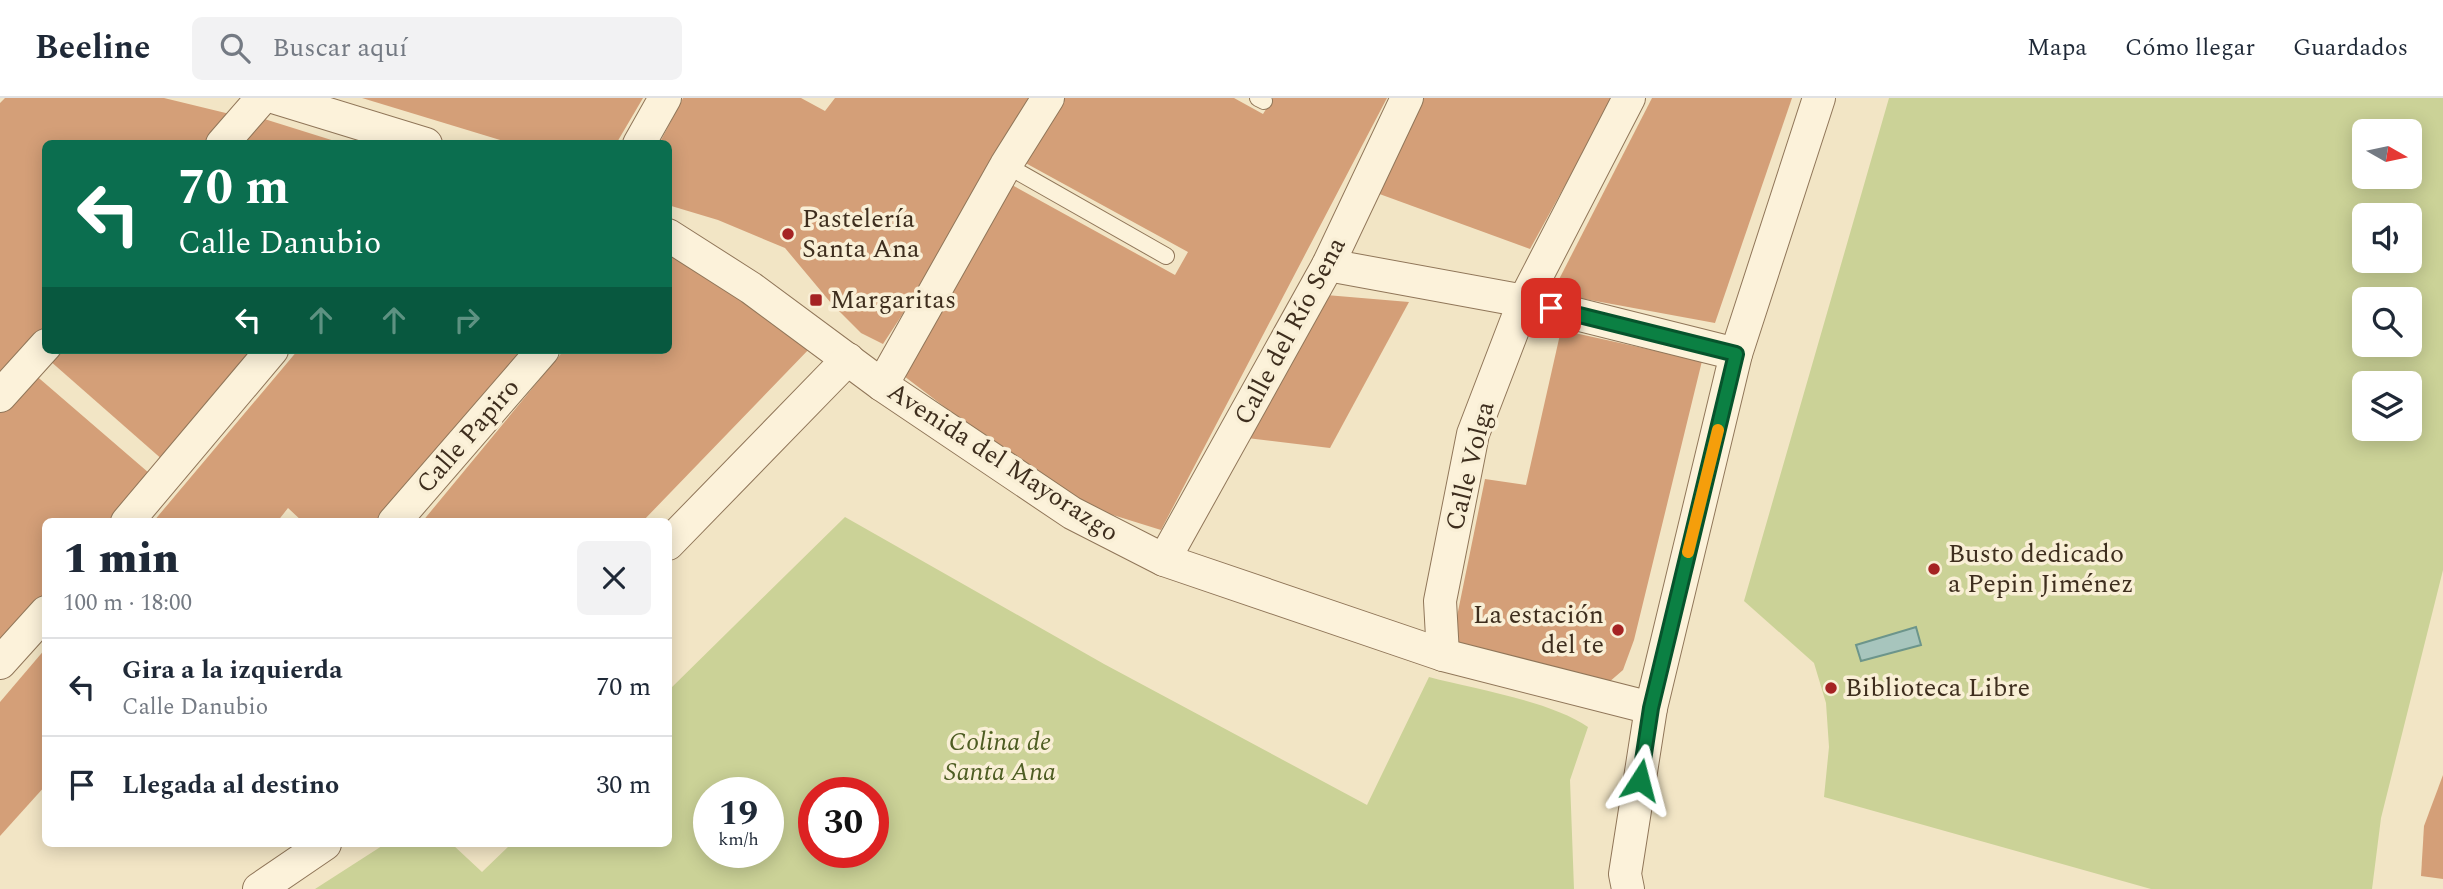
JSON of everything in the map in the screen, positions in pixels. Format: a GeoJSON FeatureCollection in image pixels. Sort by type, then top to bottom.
{"type":"FeatureCollection","features":[{"type":"Feature","properties":{"kind":"street"},"geometry":{"type":"LineString","coordinates":[[225,140],[262,98]]}},
{"type":"Feature","properties":{"kind":"street"},"geometry":{"type":"LineString","coordinates":[[276,98],[413,140]]}},
{"type":"Feature","properties":{"kind":"street"},"geometry":{"type":"LineString","coordinates":[[641,140],[665,98]]}},
{"type":"Feature","properties":{"kind":"street"},"geometry":{"type":"LineString","coordinates":[[882,385],[1006,165],[1048,98]]}},
{"type":"Feature","properties":{"kind":"street","name":"Calle del Río Sena"},"geometry":{"type":"LineString","coordinates":[[1164,561],[1328,265],[1407,98]]}},
{"type":"Feature","properties":{"kind":"street","name":"Calle Volga"},"geometry":{"type":"LineString","coordinates":[[1443,655],[1440,601],[1473,434],[1524,301],[1629,98]]}},
{"type":"Feature","properties":{"kind":"street"},"geometry":{"type":"LineString","coordinates":[[1628,889],[1625,874],[1651,708],[1736,354],[1819,98]]}},
{"type":"Feature","properties":{"kind":"street","name":"Avenida del Mayorazgo"},"geometry":{"type":"LineString","coordinates":[[672,238],[751,288],[882,385],[1072,513],[1164,561],[1443,655],[1651,708]]}},
{"type":"Feature","properties":{"kind":"street"},"geometry":{"type":"LineString","coordinates":[[1328,265],[1524,301],[1736,354]]}},
{"type":"Feature","properties":{"kind":"street"},"geometry":{"type":"LineString","coordinates":[[0,396],[42,349]]}},
{"type":"Feature","properties":{"kind":"street"},"geometry":{"type":"LineString","coordinates":[[130,518],[269,354]]}},
{"type":"Feature","properties":{"kind":"street","name":"Calle Papiro"},"geometry":{"type":"LineString","coordinates":[[397,518],[539,354]]}},
{"type":"Feature","properties":{"kind":"street"},"geometry":{"type":"LineString","coordinates":[[672,540],[848,359]]}},
{"type":"Feature","properties":{"kind":"street"},"geometry":{"type":"LineString","coordinates":[[0,663],[42,616]]}},
{"type":"Feature","properties":{"kind":"street"},"geometry":{"type":"LineString","coordinates":[[259,889],[321,847]]}},
{"type":"Feature","properties":{"kind":"lane"},"geometry":{"type":"LineString","coordinates":[[1006,165],[1166,256]]}},
{"type":"Feature","properties":{"kind":"green space"},"geometry":{"type":"Polygon","coordinates":[[[1889,98],[2443,98],[2443,570],[2381,818],[2372,889],[2151,889],[1824,797],[1829,747],[1826,703],[1814,663],[1744,601],[1889,98]]]}},
{"type":"Feature","properties":{"kind":"green space","name":"Colina de Santa Ana"},"geometry":{"type":"Polygon","coordinates":[[[845,517],[1104,664],[1367,805],[1429,677],[1533,703],[1588,727],[1570,780],[1574,889],[315,889],[380,847],[455,847],[482,872],[508,847],[672,847],[672,687],[845,517]]]}},
{"type":"Feature","properties":{"kind":"water"},"geometry":{"type":"Polygon","coordinates":[[[1916,627],[1921,645],[1861,661],[1856,645],[1916,627]]]}},
{"type":"Feature","properties":{"kind":"building"},"geometry":{"type":"Polygon","coordinates":[[[5,98],[164,98],[234,115],[212,140],[42,140],[42,331],[0,378],[0,103],[5,98]]]}},
{"type":"Feature","properties":{"kind":"building"},"geometry":{"type":"Polygon","coordinates":[[[362,98],[643,98],[618,140],[500,140],[362,98]]]}},
{"type":"Feature","properties":{"kind":"building"},"geometry":{"type":"Polygon","coordinates":[[[683,98],[801,98],[825,111],[835,98],[1033,98],[974,205],[883,344],[861,333],[831,303],[785,248],[718,220],[672,206],[672,140],[661,140],[683,98]]]}},
{"type":"Feature","properties":{"kind":"building"},"geometry":{"type":"Polygon","coordinates":[[[1058,98],[1234,98],[1263,114],[1273,98],[1387,98],[1161,530],[1068,501],[900,373],[1012,185],[1175,275],[1188,252],[1020,160],[1058,98]]]}},
{"type":"Feature","properties":{"kind":"building"},"geometry":{"type":"Polygon","coordinates":[[[1424,98],[1613,98],[1530,249],[1374,192],[1424,98]]]}},
{"type":"Feature","properties":{"kind":"building"},"geometry":{"type":"Polygon","coordinates":[[[1652,98],[1792,98],[1715,323],[1552,293],[1652,98]]]}},
{"type":"Feature","properties":{"kind":"building"},"geometry":{"type":"Polygon","coordinates":[[[258,117],[331,140],[238,140],[258,117]]]}},
{"type":"Feature","properties":{"kind":"building"},"geometry":{"type":"Polygon","coordinates":[[[672,248],[812,346],[646,518],[425,518],[561,354],[672,354],[672,248]]]}},
{"type":"Feature","properties":{"kind":"building"},"geometry":{"type":"Polygon","coordinates":[[[1326,295],[1409,302],[1330,448],[1247,438],[1326,295]]]}},
{"type":"Feature","properties":{"kind":"building"},"geometry":{"type":"Polygon","coordinates":[[[1561,330],[1702,361],[1634,640],[1623,670],[1608,683],[1452,641],[1485,479],[1526,485],[1561,330]]]}},
{"type":"Feature","properties":{"kind":"building"},"geometry":{"type":"Polygon","coordinates":[[[54,354],[256,354],[164,461],[49,360],[54,354]]]}},
{"type":"Feature","properties":{"kind":"building"},"geometry":{"type":"Polygon","coordinates":[[[295,354],[525,354],[382,518],[299,518],[288,508],[280,518],[156,518],[295,354]]]}},
{"type":"Feature","properties":{"kind":"building"},"geometry":{"type":"Polygon","coordinates":[[[33,373],[149,473],[111,518],[42,518],[42,601],[0,650],[0,411],[33,373]]]}},
{"type":"Feature","properties":{"kind":"building"},"geometry":{"type":"Polygon","coordinates":[[[42,653],[42,789],[0,836],[0,702],[42,653]]]}},
{"type":"Feature","properties":{"kind":"building"},"geometry":{"type":"Polygon","coordinates":[[[2443,775],[2443,879],[2421,876],[2424,826],[2443,775]]]}},
{"type":"Feature","properties":{"kind":"slow traffic"},"geometry":{"type":"LineString","coordinates":[[1688,552],[1718,430]]}},
{"type":"Feature","properties":{"kind":"place","name":"Pastelería Santa Ana"},"geometry":{"type":"Point","coordinates":[788,234]}},
{"type":"Feature","properties":{"kind":"place","name":"Margaritas"},"geometry":{"type":"Point","coordinates":[816,300]}},
{"type":"Feature","properties":{"kind":"place","name":"Busto dedicado a Pepin Jiménez"},"geometry":{"type":"Point","coordinates":[1934,569]}},
{"type":"Feature","properties":{"kind":"place","name":"La estación del te"},"geometry":{"type":"Point","coordinates":[1618,630]}},
{"type":"Feature","properties":{"kind":"place","name":"Biblioteca Libre"},"geometry":{"type":"Point","coordinates":[1831,688]}},
{"type":"Feature","properties":{"kind":"route"},"geometry":{"type":"LineString","coordinates":[[1551,308],[1736,354],[1651,708],[1640,780]]}}]}
